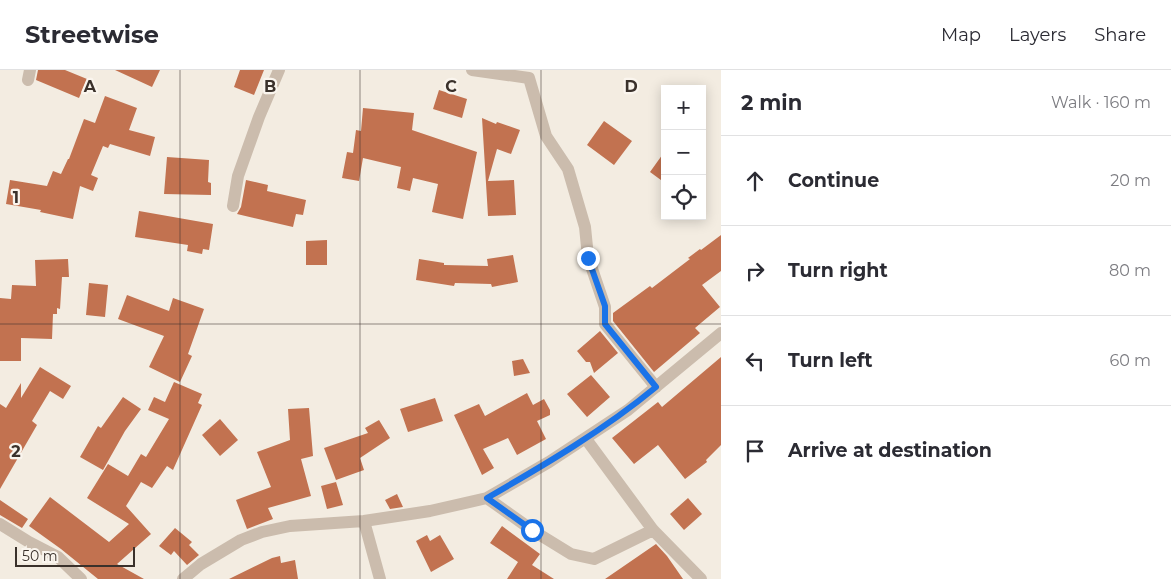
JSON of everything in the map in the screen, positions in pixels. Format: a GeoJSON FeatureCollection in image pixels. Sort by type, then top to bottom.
{"type":"FeatureCollection","features":[{"type":"Feature","properties":{"kind":"street"},"geometry":{"type":"LineString","coordinates":[[233,206],[238,176],[259,116],[279,70]]}},
{"type":"Feature","properties":{"kind":"street"},"geometry":{"type":"LineString","coordinates":[[472,70],[529,78],[546,136],[568,169],[584,227],[588,258],[605,306],[605,324],[656,387]]}},
{"type":"Feature","properties":{"kind":"street"},"geometry":{"type":"LineString","coordinates":[[183,579],[202,564],[240,540],[262,532],[290,526],[364,521],[430,511],[487,498],[586,439],[628,410],[721,333]]}},
{"type":"Feature","properties":{"kind":"street"},"geometry":{"type":"LineString","coordinates":[[586,439],[653,530],[701,579]]}},
{"type":"Feature","properties":{"kind":"street"},"geometry":{"type":"LineString","coordinates":[[487,498],[532,530],[571,554],[594,559],[653,530]]}},
{"type":"Feature","properties":{"kind":"street"},"geometry":{"type":"LineString","coordinates":[[364,521],[380,579]]}},
{"type":"Feature","properties":{"kind":"street"},"geometry":{"type":"LineString","coordinates":[[0,524],[58,557],[81,579]]}},
{"type":"Feature","properties":{"kind":"building"},"geometry":{"type":"Polygon","coordinates":[[[38,70],[65,70],[87,79],[79,98],[36,80],[38,70]]]}},
{"type":"Feature","properties":{"kind":"building"},"geometry":{"type":"Polygon","coordinates":[[[115,70],[160,70],[152,87],[115,70]]]}},
{"type":"Feature","properties":{"kind":"building"},"geometry":{"type":"Polygon","coordinates":[[[240,70],[264,70],[254,95],[234,87],[240,70]]]}},
{"type":"Feature","properties":{"kind":"building"},"geometry":{"type":"Polygon","coordinates":[[[439,90],[467,99],[462,118],[433,109],[439,90]]]}},
{"type":"Feature","properties":{"kind":"building"},"geometry":{"type":"Polygon","coordinates":[[[105,96],[137,108],[129,130],[155,137],[150,156],[110,144],[108,148],[103,146],[91,175],[98,178],[93,191],[80,186],[73,219],[40,212],[41,210],[6,204],[10,180],[47,186],[53,171],[61,174],[69,159],[84,119],[95,123],[105,96]]]}},
{"type":"Feature","properties":{"kind":"building"},"geometry":{"type":"Polygon","coordinates":[[[363,108],[414,113],[412,130],[477,152],[463,219],[432,212],[438,184],[413,178],[410,191],[397,188],[401,167],[363,158],[359,181],[342,178],[347,152],[353,153],[356,130],[361,131],[363,108]]]}},
{"type":"Feature","properties":{"kind":"building"},"geometry":{"type":"Polygon","coordinates":[[[482,118],[496,124],[497,122],[520,130],[511,154],[497,149],[488,181],[514,180],[516,215],[488,216],[482,118]]]}},
{"type":"Feature","properties":{"kind":"building"},"geometry":{"type":"Polygon","coordinates":[[[604,121],[632,141],[614,165],[587,145],[604,121]]]}},
{"type":"Feature","properties":{"kind":"building"},"geometry":{"type":"Polygon","coordinates":[[[167,157],[209,160],[208,182],[211,183],[211,195],[164,194],[167,157]]]}},
{"type":"Feature","properties":{"kind":"building"},"geometry":{"type":"Polygon","coordinates":[[[661,157],[661,180],[650,172],[661,157]]]}},
{"type":"Feature","properties":{"kind":"building"},"geometry":{"type":"Polygon","coordinates":[[[246,180],[268,185],[267,191],[306,200],[303,215],[296,214],[293,227],[237,214],[241,207],[246,180]]]}},
{"type":"Feature","properties":{"kind":"building"},"geometry":{"type":"Polygon","coordinates":[[[139,211],[213,224],[209,250],[203,249],[202,254],[187,251],[188,245],[135,237],[139,211]]]}},
{"type":"Feature","properties":{"kind":"building"},"geometry":{"type":"Polygon","coordinates":[[[721,235],[721,271],[702,285],[720,307],[695,328],[700,333],[654,372],[613,321],[613,313],[650,286],[652,288],[690,259],[688,258],[721,235]]]}},
{"type":"Feature","properties":{"kind":"building"},"geometry":{"type":"Polygon","coordinates":[[[327,240],[327,265],[306,265],[306,241],[327,240]]]}},
{"type":"Feature","properties":{"kind":"building"},"geometry":{"type":"Polygon","coordinates":[[[513,255],[518,282],[492,287],[491,284],[455,283],[454,286],[416,280],[419,259],[444,263],[444,265],[488,266],[487,259],[513,255]]]}},
{"type":"Feature","properties":{"kind":"building"},"geometry":{"type":"Polygon","coordinates":[[[68,259],[69,277],[62,277],[60,309],[57,308],[57,314],[53,314],[52,339],[21,338],[21,361],[0,361],[0,298],[11,299],[12,285],[36,286],[35,260],[68,259]]]}},
{"type":"Feature","properties":{"kind":"building"},"geometry":{"type":"Polygon","coordinates":[[[89,283],[108,285],[105,317],[86,315],[89,283]]]}},
{"type":"Feature","properties":{"kind":"building"},"geometry":{"type":"Polygon","coordinates":[[[127,295],[169,311],[173,298],[204,309],[188,354],[192,356],[180,382],[149,367],[164,336],[118,319],[127,295]]]}},
{"type":"Feature","properties":{"kind":"building"},"geometry":{"type":"Polygon","coordinates":[[[600,331],[618,353],[594,373],[590,362],[586,362],[577,351],[600,331]]]}},
{"type":"Feature","properties":{"kind":"building"},"geometry":{"type":"Polygon","coordinates":[[[721,357],[721,445],[706,460],[707,462],[685,479],[658,445],[634,464],[612,438],[658,402],[662,407],[721,357]]]}},
{"type":"Feature","properties":{"kind":"building"},"geometry":{"type":"Polygon","coordinates":[[[523,359],[530,373],[514,376],[512,361],[523,359]]]}},
{"type":"Feature","properties":{"kind":"building"},"geometry":{"type":"Polygon","coordinates":[[[40,367],[71,386],[63,399],[50,391],[32,421],[37,425],[0,489],[0,404],[6,408],[21,383],[21,398],[40,367]]]}},
{"type":"Feature","properties":{"kind":"building"},"geometry":{"type":"Polygon","coordinates":[[[591,375],[610,397],[587,417],[567,394],[591,375]]]}},
{"type":"Feature","properties":{"kind":"building"},"geometry":{"type":"Polygon","coordinates":[[[174,382],[202,394],[198,403],[202,405],[173,470],[167,466],[152,488],[141,482],[126,506],[151,534],[117,564],[144,579],[98,579],[29,526],[50,497],[109,542],[129,524],[87,498],[108,464],[128,476],[141,454],[146,457],[169,419],[148,410],[154,397],[165,402],[174,382]]]}},
{"type":"Feature","properties":{"kind":"building"},"geometry":{"type":"Polygon","coordinates":[[[527,393],[533,405],[544,399],[550,410],[550,415],[537,421],[546,439],[517,455],[508,438],[483,449],[494,468],[482,475],[454,415],[479,404],[485,416],[527,393]]]}},
{"type":"Feature","properties":{"kind":"building"},"geometry":{"type":"Polygon","coordinates":[[[123,397],[141,409],[125,431],[103,470],[80,457],[98,426],[101,428],[123,397]]]}},
{"type":"Feature","properties":{"kind":"building"},"geometry":{"type":"Polygon","coordinates":[[[435,398],[443,421],[408,432],[400,409],[435,398]]]}},
{"type":"Feature","properties":{"kind":"building"},"geometry":{"type":"Polygon","coordinates":[[[309,408],[313,456],[301,459],[311,496],[268,508],[273,519],[247,529],[236,500],[271,487],[257,452],[290,440],[288,409],[309,408]]]}},
{"type":"Feature","properties":{"kind":"building"},"geometry":{"type":"Polygon","coordinates":[[[220,419],[238,440],[220,456],[202,435],[220,419]]]}},
{"type":"Feature","properties":{"kind":"building"},"geometry":{"type":"Polygon","coordinates":[[[379,420],[390,438],[360,458],[364,470],[336,480],[324,448],[368,433],[365,428],[379,420]]]}},
{"type":"Feature","properties":{"kind":"building"},"geometry":{"type":"Polygon","coordinates":[[[336,482],[343,505],[327,509],[321,486],[336,482]]]}},
{"type":"Feature","properties":{"kind":"building"},"geometry":{"type":"Polygon","coordinates":[[[397,494],[403,507],[390,509],[385,500],[397,494]]]}},
{"type":"Feature","properties":{"kind":"building"},"geometry":{"type":"Polygon","coordinates":[[[688,498],[702,514],[684,530],[670,514],[688,498]]]}},
{"type":"Feature","properties":{"kind":"building"},"geometry":{"type":"Polygon","coordinates":[[[0,500],[28,519],[22,528],[0,515],[0,500]]]}},
{"type":"Feature","properties":{"kind":"building"},"geometry":{"type":"Polygon","coordinates":[[[502,526],[540,554],[532,565],[554,579],[507,579],[518,562],[490,543],[502,526]]]}},
{"type":"Feature","properties":{"kind":"building"},"geometry":{"type":"Polygon","coordinates":[[[175,528],[192,542],[189,545],[199,555],[187,565],[174,551],[171,555],[159,546],[175,528]]]}},
{"type":"Feature","properties":{"kind":"building"},"geometry":{"type":"Polygon","coordinates":[[[427,535],[430,541],[440,535],[454,559],[431,572],[416,541],[427,535]]]}},
{"type":"Feature","properties":{"kind":"building"},"geometry":{"type":"Polygon","coordinates":[[[656,544],[683,579],[605,579],[656,544]]]}},
{"type":"Feature","properties":{"kind":"building"},"geometry":{"type":"Polygon","coordinates":[[[280,556],[281,563],[295,560],[298,579],[229,579],[272,558],[280,556]]]}},
{"type":"Feature","properties":{"kind":"route"},"geometry":{"type":"LineString","coordinates":[[532,530],[487,498],[586,439],[628,410],[656,387],[605,324],[605,306],[588,258]]}}]}
